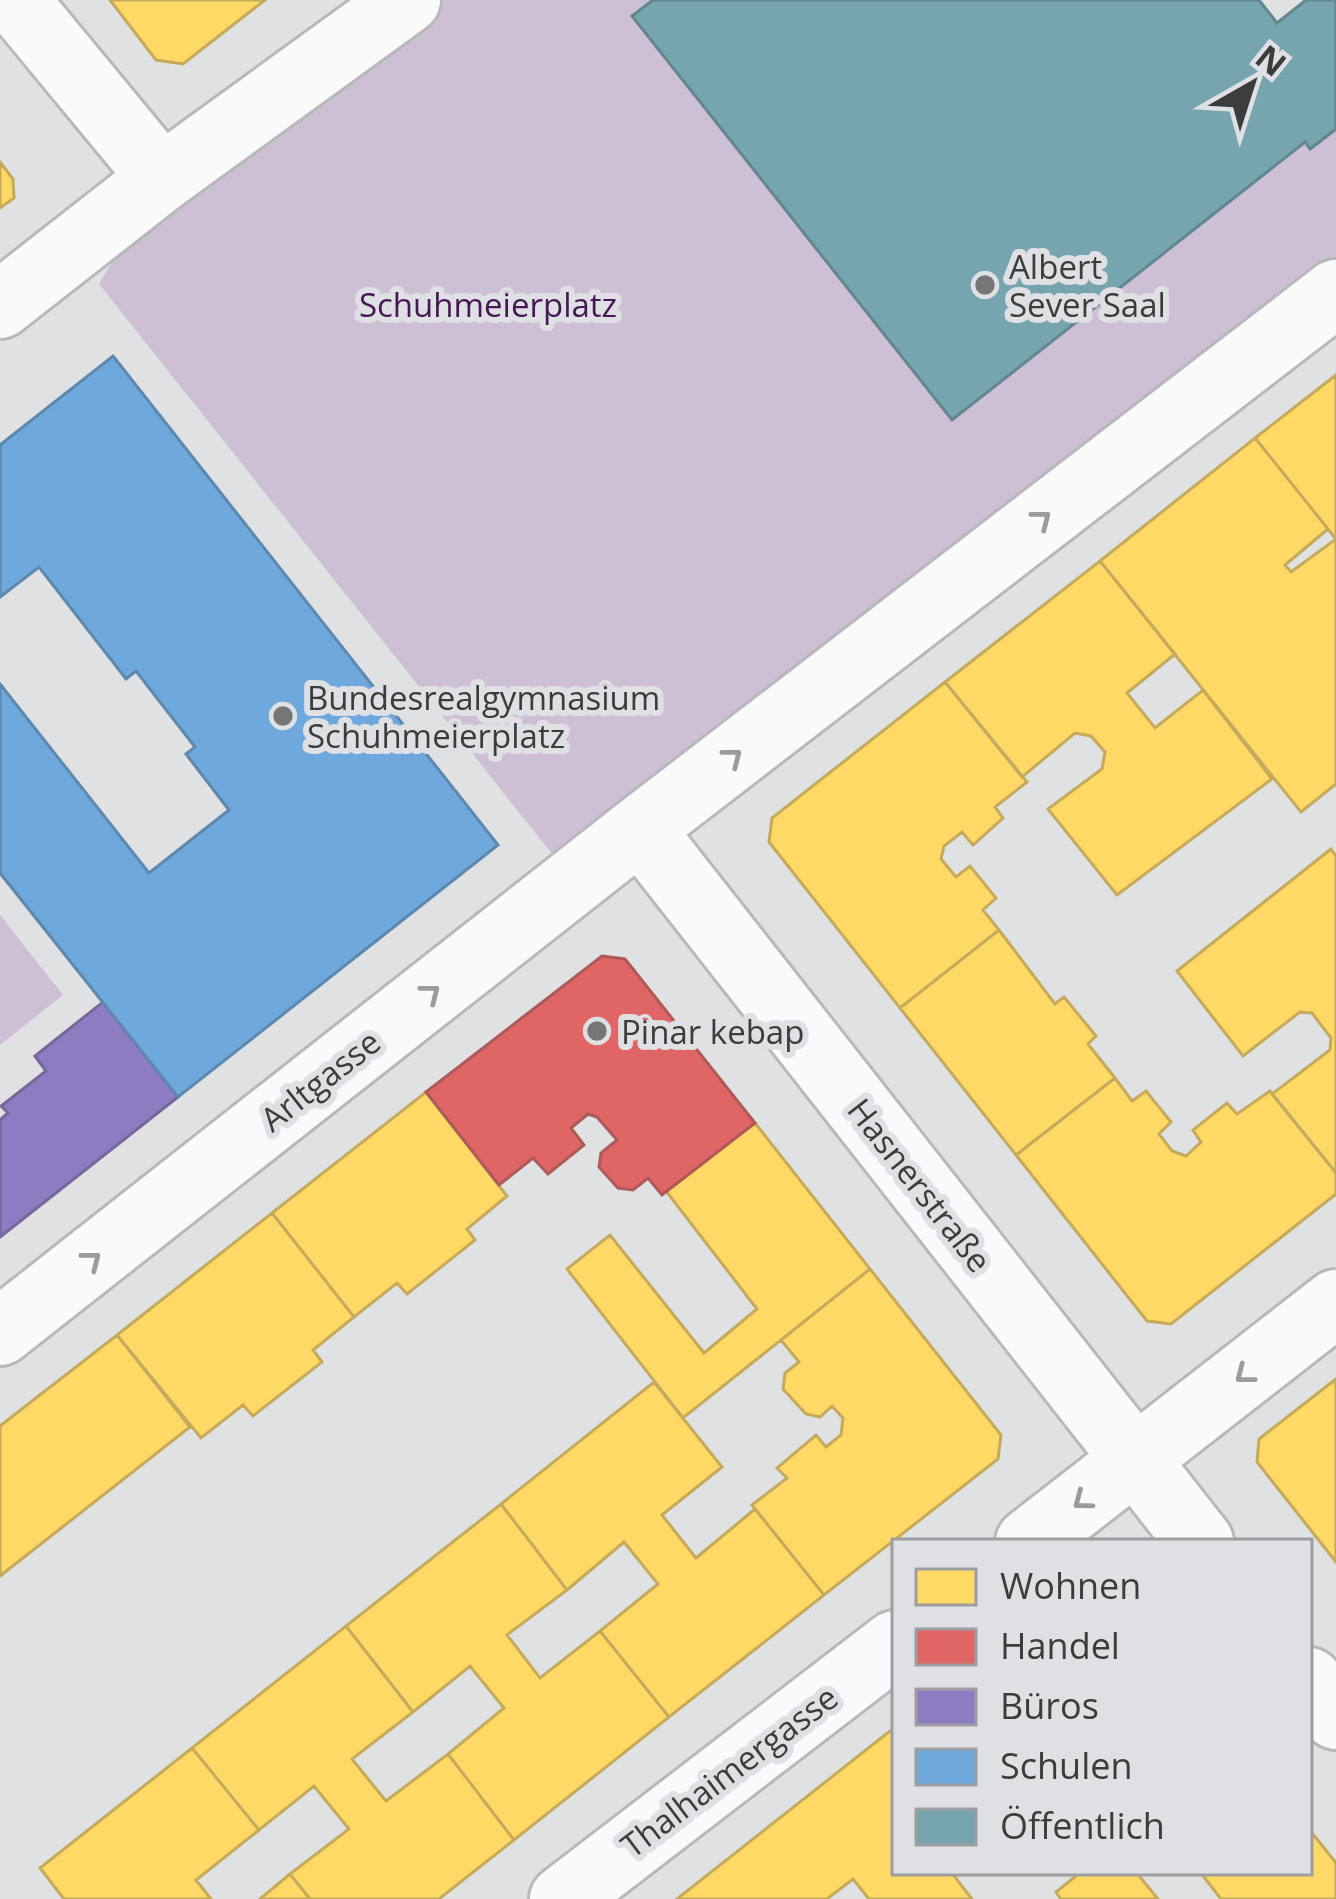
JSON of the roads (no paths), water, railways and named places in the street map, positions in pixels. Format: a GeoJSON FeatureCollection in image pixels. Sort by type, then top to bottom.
{"type":"FeatureCollection","features":[{"type":"Feature","properties":{"kind":"street"},"geometry":{"type":"LineString","coordinates":[[15,0],[162,178]]}},
{"type":"Feature","properties":{"kind":"street"},"geometry":{"type":"LineString","coordinates":[[0,305],[162,178],[407,0]]}},
{"type":"Feature","properties":{"kind":"street"},"geometry":{"type":"LineString","coordinates":[[640,829],[1336,293]]}},
{"type":"Feature","properties":{"kind":"street","name":"Arltgasse"},"geometry":{"type":"LineString","coordinates":[[0,1332],[640,829]]}},
{"type":"Feature","properties":{"kind":"street","name":"Hasnerstraße"},"geometry":{"type":"LineString","coordinates":[[640,829],[1198,1539]]}},
{"type":"Feature","properties":{"kind":"street"},"geometry":{"type":"LineString","coordinates":[[1033,1539],[1336,1303]]}},
{"type":"Feature","properties":{"kind":"street","name":"Thalhaimergasse"},"geometry":{"type":"LineString","coordinates":[[562,1899],[892,1646]]}},
{"type":"Feature","properties":{"kind":"street"},"geometry":{"type":"LineString","coordinates":[[1312,1686],[1336,1716]]}},
{"type":"Feature","properties":{"kind":"place","name":"Albert Sever Saal"},"geometry":{"type":"Point","coordinates":[985,285]}},
{"type":"Feature","properties":{"kind":"place","name":"Bundesrealgymnasium Schuhmeierplatz"},"geometry":{"type":"Point","coordinates":[283,716]}},
{"type":"Feature","properties":{"kind":"place","name":"Pinar kebap"},"geometry":{"type":"Point","coordinates":[597,1031]}},
{"type":"Feature","properties":{"kind":"park label","name":"Schuhmeierplatz"},"geometry":{"type":"Point","coordinates":[488,304]}}]}
